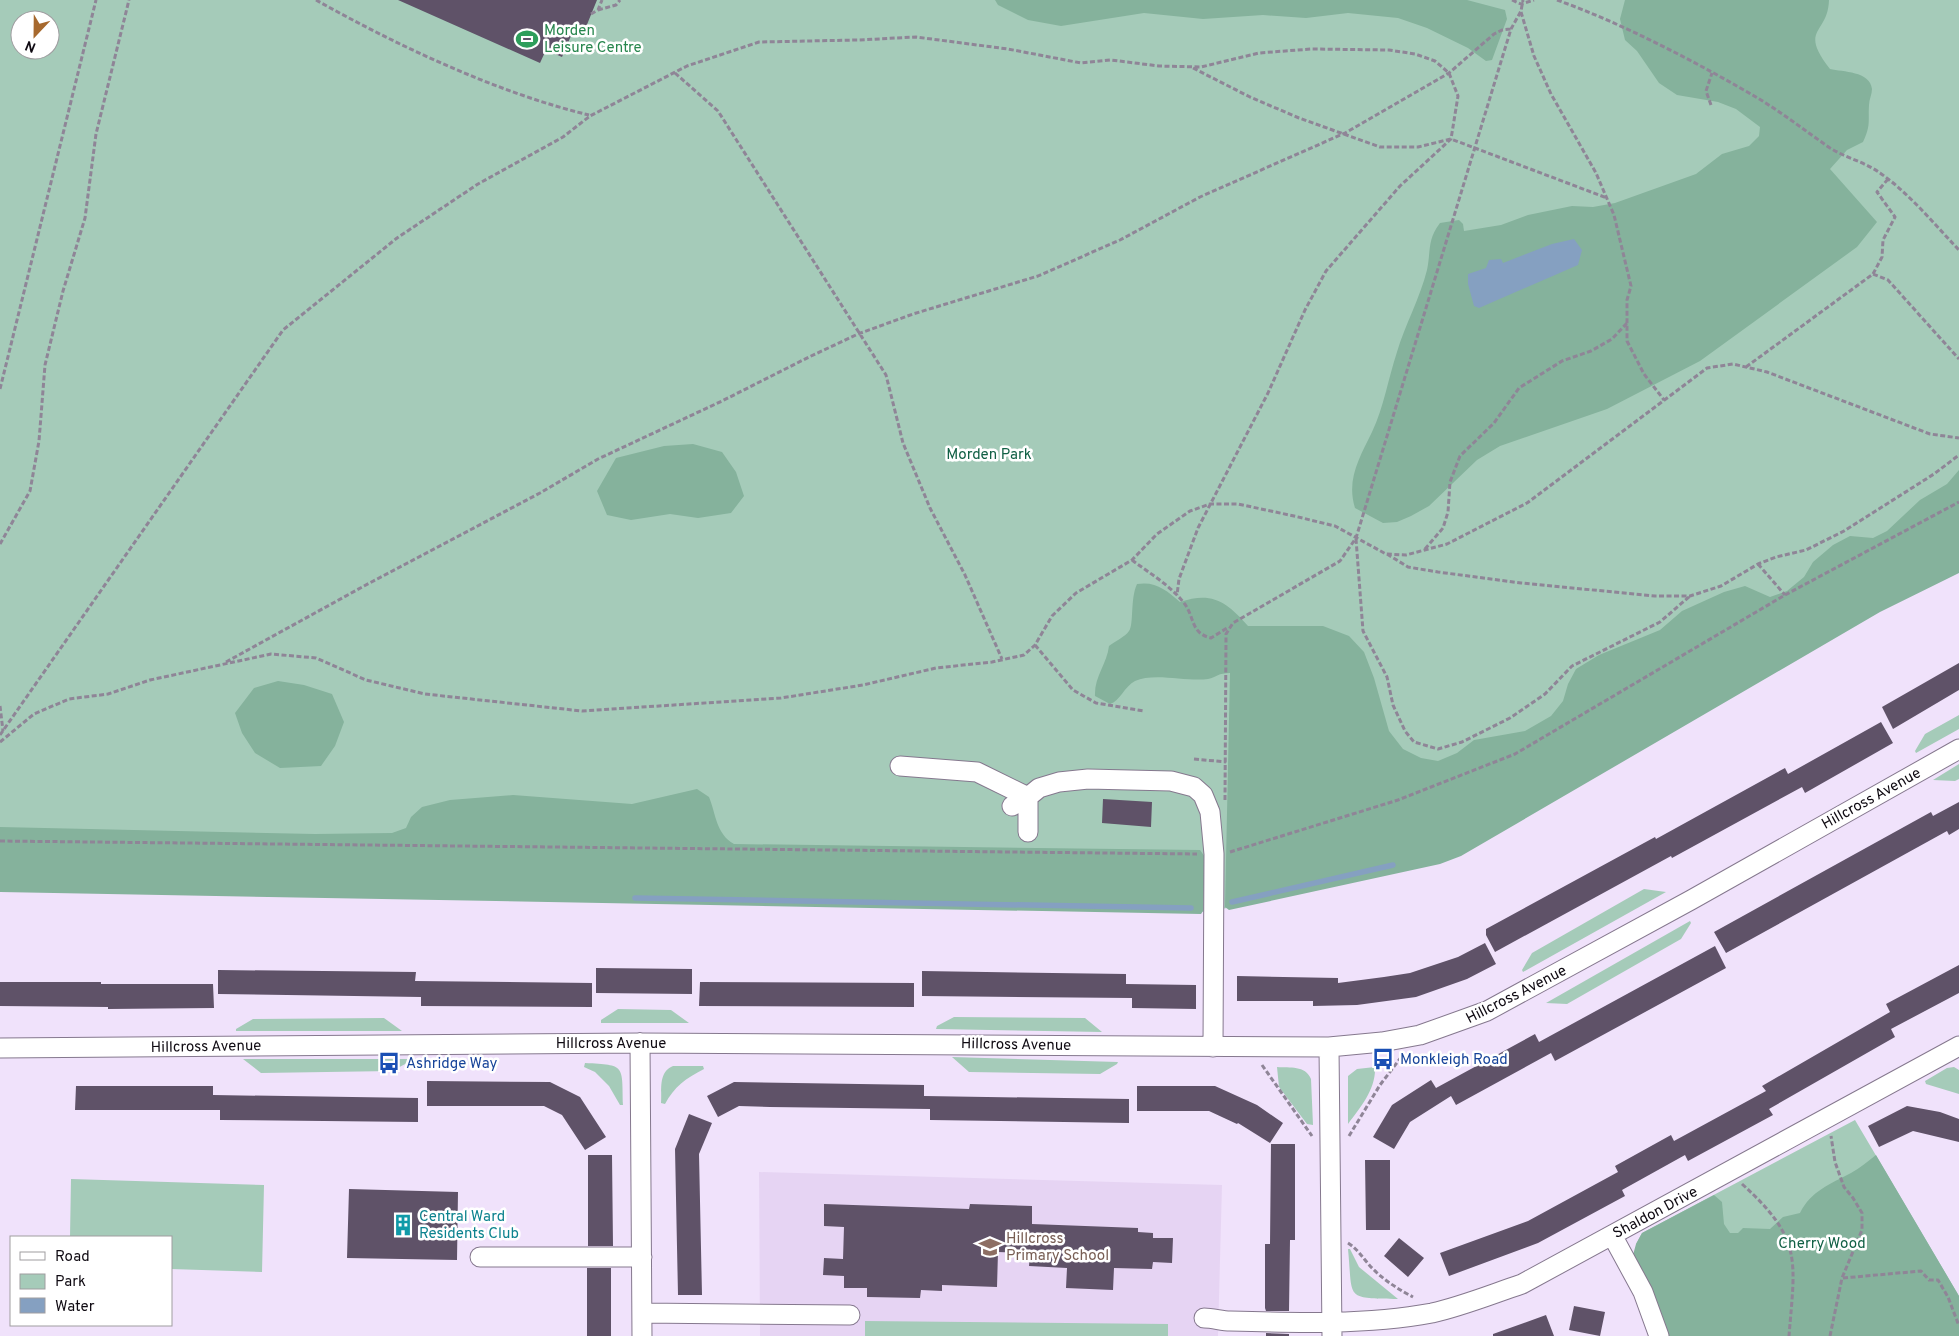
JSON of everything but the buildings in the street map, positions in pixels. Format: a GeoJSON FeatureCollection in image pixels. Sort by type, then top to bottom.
{"type":"FeatureCollection","features":[{"type":"Feature","properties":{"kind":"street","name":"Hillcross Avenue"},"geometry":{"type":"LineString","coordinates":[[0,1048],[640,1043],[1329,1047],[1382,1042],[1419,1035],[1455,1024],[1517,996],[1959,749]]}},
{"type":"Feature","properties":{"kind":"street"},"geometry":{"type":"LineString","coordinates":[[900,766],[977,772],[1028,797]]}},
{"type":"Feature","properties":{"kind":"street"},"geometry":{"type":"LineString","coordinates":[[1012,806],[1039,788],[1059,782],[1088,779],[1171,781],[1194,787],[1203,795],[1210,812],[1219,854],[1213,1047]]}},
{"type":"Feature","properties":{"kind":"street"},"geometry":{"type":"LineString","coordinates":[[1028,797],[1028,832]]}},
{"type":"Feature","properties":{"kind":"street"},"geometry":{"type":"LineString","coordinates":[[640,1043],[642,1336]]}},
{"type":"Feature","properties":{"kind":"street","name":"Shaldon Drive"},"geometry":{"type":"LineString","coordinates":[[1204,1318],[1332,1329],[1441,1310],[1466,1304],[1522,1284],[1959,1046]]}},
{"type":"Feature","properties":{"kind":"street"},"geometry":{"type":"LineString","coordinates":[[1329,1047],[1332,1329]]}},
{"type":"Feature","properties":{"kind":"street"},"geometry":{"type":"LineString","coordinates":[[1612,1235],[1643,1292],[1659,1336]]}},
{"type":"Feature","properties":{"kind":"street"},"geometry":{"type":"LineString","coordinates":[[480,1257],[642,1257]]}},
{"type":"Feature","properties":{"kind":"street"},"geometry":{"type":"LineString","coordinates":[[642,1313],[850,1315]]}},
{"type":"Feature","properties":{"kind":"path"},"geometry":{"type":"LineString","coordinates":[[0,388],[96,0]]}},
{"type":"Feature","properties":{"kind":"path"},"geometry":{"type":"LineString","coordinates":[[0,544],[30,491],[39,441],[45,365],[63,291],[85,218],[96,134],[129,0]]}},
{"type":"Feature","properties":{"kind":"path"},"geometry":{"type":"LineString","coordinates":[[316,0],[363,26],[487,82],[554,107],[590,116]]}},
{"type":"Feature","properties":{"kind":"path"},"geometry":{"type":"LineString","coordinates":[[598,10],[602,0]]}},
{"type":"Feature","properties":{"kind":"path"},"geometry":{"type":"LineString","coordinates":[[591,14],[616,5],[620,0]]}},
{"type":"Feature","properties":{"kind":"path"},"geometry":{"type":"LineString","coordinates":[[1512,0],[1521,4],[1534,0]]}},
{"type":"Feature","properties":{"kind":"path"},"geometry":{"type":"LineString","coordinates":[[1523,0],[1521,11],[1534,56],[1551,94],[1596,173],[1614,215],[1630,286],[1627,300],[1627,341],[1644,374],[1664,400]]}},
{"type":"Feature","properties":{"kind":"path"},"geometry":{"type":"LineString","coordinates":[[1557,0],[1632,33],[1712,73],[1761,100],[1831,148],[1860,161],[1888,179],[1909,197],[1959,250]]}},
{"type":"Feature","properties":{"kind":"path"},"geometry":{"type":"LineString","coordinates":[[1132,560],[1177,595],[1189,610],[1193,626],[1199,633],[1211,638],[1228,628],[1233,622],[1340,561],[1356,538],[1511,29],[1521,11]]}},
{"type":"Feature","properties":{"kind":"path"},"geometry":{"type":"LineString","coordinates":[[223,664],[364,586],[540,494],[598,459],[858,334],[913,314],[1038,276],[1120,240],[1200,196],[1345,134],[1449,74],[1494,34],[1511,29]]}},
{"type":"Feature","properties":{"kind":"path"},"geometry":{"type":"LineString","coordinates":[[1,734],[284,330],[397,238],[478,184],[563,137],[590,116],[713,56],[759,42],[916,37],[1008,48],[1081,63],[1111,60],[1159,66],[1192,67],[1201,67],[1259,53],[1311,49],[1389,50],[1415,54],[1435,60],[1449,74],[1458,96],[1451,139],[1400,186],[1326,271],[1305,310],[1268,393],[1210,504],[1186,559],[1177,595]]}},
{"type":"Feature","properties":{"kind":"path"},"geometry":{"type":"LineString","coordinates":[[1192,67],[1258,100],[1380,147],[1418,147],[1451,139],[1607,198]]}},
{"type":"Feature","properties":{"kind":"path"},"geometry":{"type":"LineString","coordinates":[[675,73],[718,112],[858,334],[886,375],[903,443],[930,508],[966,575],[1002,660]]}},
{"type":"Feature","properties":{"kind":"path"},"geometry":{"type":"LineString","coordinates":[[1710,105],[1706,91],[1712,73]]}},
{"type":"Feature","properties":{"kind":"path"},"geometry":{"type":"LineString","coordinates":[[1746,367],[1873,274],[1882,257],[1883,240],[1895,218],[1877,192],[1888,179]]}},
{"type":"Feature","properties":{"kind":"path"},"geometry":{"type":"LineString","coordinates":[[1873,274],[1888,280],[1959,359]]}},
{"type":"Feature","properties":{"kind":"path"},"geometry":{"type":"LineString","coordinates":[[1425,550],[1443,528],[1448,512],[1450,482],[1460,456],[1494,423],[1519,388],[1562,361],[1591,351],[1612,339],[1628,322]]}},
{"type":"Feature","properties":{"kind":"path"},"geometry":{"type":"LineString","coordinates":[[1386,554],[1406,555],[1447,544],[1527,503],[1707,368],[1733,364],[1767,372],[1930,434],[1959,438]]}},
{"type":"Feature","properties":{"kind":"path"},"geometry":{"type":"LineString","coordinates":[[0,742],[34,714],[69,699],[108,694],[150,680],[271,654],[316,658],[366,680],[425,694],[582,711],[780,698],[863,685],[936,668],[1002,660],[1024,654],[1034,645],[1052,616],[1076,593],[1132,560],[1157,534],[1190,511],[1210,504],[1238,504],[1335,526],[1408,567],[1521,583],[1655,596],[1690,596],[1721,586],[1758,564],[1776,557],[1806,550],[1844,531],[1934,474],[1959,455]]}},
{"type":"Feature","properties":{"kind":"path"},"geometry":{"type":"LineString","coordinates":[[0,841],[1219,854],[1398,800],[1515,754],[1784,595],[1959,502]]}},
{"type":"Feature","properties":{"kind":"path"},"geometry":{"type":"LineString","coordinates":[[1356,538],[1363,631],[1387,677],[1392,705],[1405,730],[1414,742],[1438,749],[1462,742],[1510,718],[1545,694],[1572,666],[1660,622],[1690,596]]}},
{"type":"Feature","properties":{"kind":"path"},"geometry":{"type":"LineString","coordinates":[[1758,564],[1784,595]]}},
{"type":"Feature","properties":{"kind":"path"},"geometry":{"type":"LineString","coordinates":[[1225,808],[1226,634],[1228,628]]}},
{"type":"Feature","properties":{"kind":"path"},"geometry":{"type":"LineString","coordinates":[[1034,645],[1073,690],[1096,703],[1144,710]]}},
{"type":"Feature","properties":{"kind":"path"},"geometry":{"type":"LineString","coordinates":[[0,706],[1,734]]}},
{"type":"Feature","properties":{"kind":"path"},"geometry":{"type":"LineString","coordinates":[[1194,759],[1226,762]]}},
{"type":"Feature","properties":{"kind":"path"},"geometry":{"type":"LineString","coordinates":[[1262,1065],[1312,1137],[1330,1141],[1348,1136],[1380,1085],[1419,1035]]}},
{"type":"Feature","properties":{"kind":"path"},"geometry":{"type":"LineString","coordinates":[[1828,1118],[1835,1162],[1844,1187],[1862,1213],[1862,1230],[1842,1278],[1830,1336]]}},
{"type":"Feature","properties":{"kind":"path"},"geometry":{"type":"LineString","coordinates":[[1728,1172],[1768,1210],[1785,1232],[1794,1269],[1789,1336]]}},
{"type":"Feature","properties":{"kind":"path"},"geometry":{"type":"LineString","coordinates":[[1331,1231],[1359,1250],[1372,1268],[1396,1288],[1441,1310]]}},
{"type":"Feature","properties":{"kind":"path"},"geometry":{"type":"LineString","coordinates":[[1842,1278],[1921,1271],[1929,1280],[1938,1280],[1948,1298],[1959,1326]]}},
{"type":"Feature","properties":{"kind":"shaded area","name":"Hillcross Primary School"},"geometry":{"type":"Polygon","coordinates":[[[759,1172],[1222,1185],[1218,1336],[760,1336],[759,1172]]]}},
{"type":"Feature","properties":{"kind":"green space","name":"Morden Park"},"geometry":{"type":"Polygon","coordinates":[[[0,0],[1959,0],[1959,505],[1227,908],[1201,912],[0,890],[0,0]]]}},
{"type":"Feature","properties":{"kind":"green space"},"geometry":{"type":"Polygon","coordinates":[[[995,0],[1467,0],[1505,10],[1507,19],[1492,60],[1486,61],[1468,48],[1427,28],[1398,18],[1348,13],[1306,18],[1263,15],[1203,19],[1144,13],[1061,26],[1028,20],[998,5],[995,0]]]}},
{"type":"Feature","properties":{"kind":"green space"},"geometry":{"type":"Polygon","coordinates":[[[1625,0],[1829,0],[1824,20],[1815,38],[1816,46],[1830,69],[1855,73],[1866,79],[1872,89],[1869,103],[1868,127],[1863,142],[1847,150],[1830,169],[1877,222],[1857,247],[1700,361],[1607,409],[1500,446],[1477,460],[1429,506],[1397,522],[1383,523],[1355,508],[1352,487],[1353,478],[1359,459],[1380,413],[1400,342],[1417,301],[1427,270],[1431,240],[1440,223],[1459,220],[1463,224],[1464,231],[1501,225],[1528,215],[1572,206],[1593,207],[1615,203],[1696,174],[1722,154],[1749,146],[1759,136],[1760,127],[1736,109],[1718,102],[1677,95],[1659,83],[1637,51],[1625,40],[1620,19],[1625,0]]]}},
{"type":"Feature","properties":{"kind":"green space"},"geometry":{"type":"Polygon","coordinates":[[[693,444],[722,452],[736,472],[744,496],[731,513],[698,518],[670,514],[631,520],[607,515],[597,491],[616,458],[664,446],[693,444]]]}},
{"type":"Feature","properties":{"kind":"green space"},"geometry":{"type":"Polygon","coordinates":[[[1959,470],[1959,573],[1880,612],[1461,856],[1440,864],[1229,910],[1225,907],[1230,673],[1200,680],[1161,677],[1143,678],[1131,684],[1117,700],[1110,704],[1095,696],[1096,683],[1109,646],[1129,631],[1137,584],[1150,584],[1165,590],[1180,602],[1201,598],[1210,598],[1218,601],[1226,605],[1248,626],[1323,626],[1349,636],[1364,652],[1374,678],[1389,731],[1403,749],[1421,758],[1438,761],[1457,753],[1474,740],[1525,731],[1551,716],[1563,701],[1568,684],[1576,669],[1599,655],[1660,630],[1682,611],[1724,592],[1745,586],[1770,597],[1787,591],[1804,577],[1813,562],[1833,545],[1850,536],[1873,538],[1887,531],[1920,500],[1947,484],[1959,470]]]}},
{"type":"Feature","properties":{"kind":"green space"},"geometry":{"type":"Polygon","coordinates":[[[278,681],[304,685],[332,694],[344,722],[335,746],[321,766],[280,768],[255,753],[242,733],[235,713],[254,688],[278,681]]]}},
{"type":"Feature","properties":{"kind":"green space"},"geometry":{"type":"Polygon","coordinates":[[[1959,715],[1959,729],[1916,753],[1915,751],[1925,734],[1959,715]]]}},
{"type":"Feature","properties":{"kind":"green space"},"geometry":{"type":"Polygon","coordinates":[[[1959,764],[1959,779],[1955,781],[1933,780],[1959,764]]]}},
{"type":"Feature","properties":{"kind":"green space"},"geometry":{"type":"Polygon","coordinates":[[[697,789],[709,797],[723,835],[734,844],[1200,850],[1205,857],[1203,911],[1201,914],[0,892],[0,827],[315,834],[392,833],[406,828],[411,817],[422,807],[450,800],[513,795],[632,804],[697,789]]]}},
{"type":"Feature","properties":{"kind":"green space"},"geometry":{"type":"Polygon","coordinates":[[[1644,889],[1666,892],[1523,972],[1522,970],[1532,953],[1644,889]]]}},
{"type":"Feature","properties":{"kind":"green space"},"geometry":{"type":"Polygon","coordinates":[[[1690,921],[1691,923],[1681,939],[1567,1004],[1546,1003],[1690,921]]]}},
{"type":"Feature","properties":{"kind":"green space"},"geometry":{"type":"Polygon","coordinates":[[[618,1009],[671,1010],[689,1023],[601,1023],[601,1020],[618,1009]]]}},
{"type":"Feature","properties":{"kind":"green space"},"geometry":{"type":"Polygon","coordinates":[[[954,1017],[1085,1018],[1102,1032],[936,1029],[937,1026],[954,1017]]]}},
{"type":"Feature","properties":{"kind":"green space"},"geometry":{"type":"Polygon","coordinates":[[[384,1018],[402,1031],[236,1031],[236,1029],[253,1019],[384,1018]]]}},
{"type":"Feature","properties":{"kind":"green space"},"geometry":{"type":"Polygon","coordinates":[[[952,1057],[1118,1062],[1100,1074],[969,1072],[952,1057]]]}},
{"type":"Feature","properties":{"kind":"green space"},"geometry":{"type":"Polygon","coordinates":[[[243,1059],[409,1059],[409,1062],[392,1071],[261,1073],[243,1059]]]}},
{"type":"Feature","properties":{"kind":"green space"},"geometry":{"type":"Polygon","coordinates":[[[585,1063],[608,1065],[619,1070],[622,1082],[623,1105],[620,1105],[609,1086],[595,1072],[584,1067],[585,1063]]]}},
{"type":"Feature","properties":{"kind":"green space"},"geometry":{"type":"Polygon","coordinates":[[[673,1066],[703,1066],[704,1069],[681,1084],[665,1104],[661,1103],[663,1077],[665,1072],[673,1066]]]}},
{"type":"Feature","properties":{"kind":"green space"},"geometry":{"type":"Polygon","coordinates":[[[1277,1067],[1301,1069],[1311,1079],[1313,1125],[1307,1124],[1279,1087],[1277,1067]]]}},
{"type":"Feature","properties":{"kind":"green space"},"geometry":{"type":"Polygon","coordinates":[[[1375,1067],[1375,1075],[1370,1090],[1363,1104],[1348,1124],[1348,1076],[1357,1069],[1375,1067]]]}},
{"type":"Feature","properties":{"kind":"green space"},"geometry":{"type":"Polygon","coordinates":[[[1954,1067],[1959,1070],[1959,1094],[1926,1084],[1925,1081],[1947,1068],[1954,1067]]]}},
{"type":"Feature","properties":{"kind":"green space","name":"Cherry Wood"},"geometry":{"type":"Polygon","coordinates":[[[1855,1120],[1959,1296],[1959,1336],[1636,1244],[1642,1233],[1855,1120]]]}},
{"type":"Feature","properties":{"kind":"green space","name":"Cherry Wood"},"geometry":{"type":"Polygon","coordinates":[[[1876,1155],[1959,1296],[1959,1336],[1664,1336],[1633,1255],[1642,1233],[1714,1195],[1722,1202],[1724,1224],[1730,1233],[1738,1233],[1743,1228],[1770,1229],[1783,1217],[1800,1213],[1804,1205],[1815,1194],[1854,1171],[1876,1155]]]}},
{"type":"Feature","properties":{"kind":"green space"},"geometry":{"type":"Polygon","coordinates":[[[71,1179],[264,1185],[262,1272],[172,1269],[172,1236],[70,1236],[71,1179]]]}},
{"type":"Feature","properties":{"kind":"green space"},"geometry":{"type":"Polygon","coordinates":[[[1348,1249],[1350,1249],[1359,1267],[1398,1299],[1368,1298],[1355,1293],[1350,1278],[1348,1249]]]}},
{"type":"Feature","properties":{"kind":"green space"},"geometry":{"type":"Polygon","coordinates":[[[865,1321],[1168,1324],[1168,1336],[865,1336],[865,1321]]]}},
{"type":"Feature","properties":{"kind":"water"},"geometry":{"type":"Polygon","coordinates":[[[1574,239],[1582,250],[1578,265],[1479,308],[1474,306],[1468,284],[1468,274],[1486,268],[1489,260],[1501,259],[1503,263],[1552,244],[1574,239]]]}},
{"type":"Feature","properties":{"kind":"waterway"},"geometry":{"type":"LineString","coordinates":[[1232,902],[1393,865]]}},
{"type":"Feature","properties":{"kind":"waterway"},"geometry":{"type":"LineString","coordinates":[[635,898],[1191,908]]}},
{"type":"Feature","properties":{"kind":"place","name":"Morden Leisure Centre"},"geometry":{"type":"Point","coordinates":[527,39]}},
{"type":"Feature","properties":{"kind":"place","name":"Monkleigh Road"},"geometry":{"type":"Point","coordinates":[1383,1059]}},
{"type":"Feature","properties":{"kind":"place","name":"Ashridge Way"},"geometry":{"type":"Point","coordinates":[389,1063]}},
{"type":"Feature","properties":{"kind":"place","name":"Central Ward Residents Club"},"geometry":{"type":"Point","coordinates":[403,1225]}},
{"type":"Feature","properties":{"kind":"place","name":"Hillcross Primary School"},"geometry":{"type":"Point","coordinates":[990,1247]}}]}
